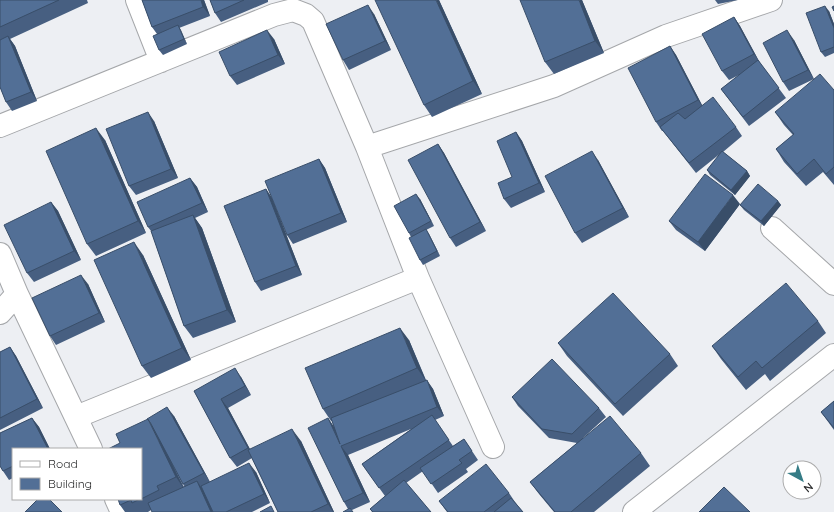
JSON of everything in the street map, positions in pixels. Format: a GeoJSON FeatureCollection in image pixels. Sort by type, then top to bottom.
{"type":"FeatureCollection","features":[{"type":"Feature","properties":{"kind":"street"},"geometry":{"type":"LineString","coordinates":[[137,0],[161,61]]}},
{"type":"Feature","properties":{"kind":"street"},"geometry":{"type":"LineString","coordinates":[[367,147],[554,86],[666,36],[771,0]]}},
{"type":"Feature","properties":{"kind":"street"},"geometry":{"type":"LineString","coordinates":[[0,126],[274,15],[293,10],[306,15],[313,22],[367,147],[418,278],[493,446]]}},
{"type":"Feature","properties":{"kind":"street"},"geometry":{"type":"LineString","coordinates":[[772,228],[834,284]]}},
{"type":"Feature","properties":{"kind":"street"},"geometry":{"type":"LineString","coordinates":[[0,254],[17,294],[91,448]]}},
{"type":"Feature","properties":{"kind":"street"},"geometry":{"type":"LineString","coordinates":[[76,417],[418,278]]}},
{"type":"Feature","properties":{"kind":"street"},"geometry":{"type":"LineString","coordinates":[[0,313],[17,294]]}},
{"type":"Feature","properties":{"kind":"street"},"geometry":{"type":"LineString","coordinates":[[634,512],[834,355]]}},
{"type":"Feature","properties":{"kind":"street"},"geometry":{"type":"LineString","coordinates":[[116,500],[122,512]]}},
{"type":"Feature","properties":{"kind":"building"},"geometry":{"type":"Polygon","coordinates":[[[0,0],[59,0],[0,27],[0,0]]]}},
{"type":"Feature","properties":{"kind":"building"},"geometry":{"type":"Polygon","coordinates":[[[142,0],[201,0],[203,7],[152,27],[142,0]]]}},
{"type":"Feature","properties":{"kind":"building"},"geometry":{"type":"Polygon","coordinates":[[[210,0],[244,0],[215,13],[210,0]]]}},
{"type":"Feature","properties":{"kind":"building"},"geometry":{"type":"Polygon","coordinates":[[[375,0],[436,0],[473,81],[424,105],[375,0]]]}},
{"type":"Feature","properties":{"kind":"building"},"geometry":{"type":"Polygon","coordinates":[[[520,0],[579,0],[595,41],[545,62],[520,0]]]}},
{"type":"Feature","properties":{"kind":"building"},"geometry":{"type":"Polygon","coordinates":[[[368,5],[385,41],[343,60],[326,24],[368,5]]]}},
{"type":"Feature","properties":{"kind":"building"},"geometry":{"type":"Polygon","coordinates":[[[825,6],[834,28],[834,47],[821,52],[806,13],[825,6]]]}},
{"type":"Feature","properties":{"kind":"building"},"geometry":{"type":"Polygon","coordinates":[[[734,17],[754,54],[722,71],[702,34],[734,17]]]}},
{"type":"Feature","properties":{"kind":"building"},"geometry":{"type":"Polygon","coordinates":[[[178,25],[184,39],[159,50],[153,36],[178,25]]]}},
{"type":"Feature","properties":{"kind":"building"},"geometry":{"type":"Polygon","coordinates":[[[267,30],[278,55],[230,76],[219,52],[267,30]]]}},
{"type":"Feature","properties":{"kind":"building"},"geometry":{"type":"Polygon","coordinates":[[[787,30],[808,70],[783,82],[763,43],[787,30]]]}},
{"type":"Feature","properties":{"kind":"building"},"geometry":{"type":"Polygon","coordinates":[[[8,36],[31,92],[6,102],[0,87],[0,40],[8,36]]]}},
{"type":"Feature","properties":{"kind":"building"},"geometry":{"type":"Polygon","coordinates":[[[670,46],[698,100],[656,122],[628,68],[670,46]]]}},
{"type":"Feature","properties":{"kind":"building"},"geometry":{"type":"Polygon","coordinates":[[[758,60],[779,88],[743,117],[721,89],[758,60]]]}},
{"type":"Feature","properties":{"kind":"building"},"geometry":{"type":"Polygon","coordinates":[[[820,74],[834,90],[834,167],[826,174],[814,159],[797,174],[776,149],[794,134],[775,112],[820,74]]]}},
{"type":"Feature","properties":{"kind":"building"},"geometry":{"type":"Polygon","coordinates":[[[713,97],[736,127],[689,163],[660,127],[678,113],[685,119],[713,97]]]}},
{"type":"Feature","properties":{"kind":"building"},"geometry":{"type":"Polygon","coordinates":[[[148,112],[171,169],[129,186],[106,129],[148,112]]]}},
{"type":"Feature","properties":{"kind":"building"},"geometry":{"type":"Polygon","coordinates":[[[96,128],[138,221],[87,244],[46,151],[96,128]]]}},
{"type":"Feature","properties":{"kind":"building"},"geometry":{"type":"Polygon","coordinates":[[[516,132],[539,183],[504,199],[498,183],[512,177],[497,141],[516,132]]]}},
{"type":"Feature","properties":{"kind":"building"},"geometry":{"type":"Polygon","coordinates":[[[438,144],[480,222],[450,238],[408,160],[438,144]]]}},
{"type":"Feature","properties":{"kind":"building"},"geometry":{"type":"Polygon","coordinates":[[[592,151],[623,208],[575,233],[545,176],[592,151]]]}},
{"type":"Feature","properties":{"kind":"building"},"geometry":{"type":"Polygon","coordinates":[[[722,151],[747,171],[731,190],[707,170],[722,151]]]}},
{"type":"Feature","properties":{"kind":"building"},"geometry":{"type":"Polygon","coordinates":[[[319,159],[341,213],[287,235],[265,181],[319,159]]]}},
{"type":"Feature","properties":{"kind":"building"},"geometry":{"type":"Polygon","coordinates":[[[705,174],[733,195],[698,242],[669,221],[705,174]]]}},
{"type":"Feature","properties":{"kind":"building"},"geometry":{"type":"Polygon","coordinates":[[[190,178],[202,203],[148,227],[137,202],[190,178]]]}},
{"type":"Feature","properties":{"kind":"building"},"geometry":{"type":"Polygon","coordinates":[[[758,184],[778,201],[761,221],[740,205],[758,184]]]}},
{"type":"Feature","properties":{"kind":"building"},"geometry":{"type":"Polygon","coordinates":[[[266,189],[296,266],[255,282],[224,206],[266,189]]]}},
{"type":"Feature","properties":{"kind":"building"},"geometry":{"type":"Polygon","coordinates":[[[416,194],[431,221],[409,233],[394,206],[416,194]]]}},
{"type":"Feature","properties":{"kind":"building"},"geometry":{"type":"Polygon","coordinates":[[[51,202],[74,251],[27,273],[4,225],[51,202]]]}},
{"type":"Feature","properties":{"kind":"building"},"geometry":{"type":"Polygon","coordinates":[[[193,215],[227,310],[184,326],[151,231],[193,215]]]}},
{"type":"Feature","properties":{"kind":"building"},"geometry":{"type":"Polygon","coordinates":[[[426,229],[437,251],[420,260],[409,238],[426,229]]]}},
{"type":"Feature","properties":{"kind":"building"},"geometry":{"type":"Polygon","coordinates":[[[134,242],[182,348],[142,366],[94,260],[134,242]]]}},
{"type":"Feature","properties":{"kind":"building"},"geometry":{"type":"Polygon","coordinates":[[[81,275],[99,313],[50,336],[32,298],[81,275]]]}},
{"type":"Feature","properties":{"kind":"building"},"geometry":{"type":"Polygon","coordinates":[[[786,283],[818,321],[762,368],[756,361],[738,377],[712,346],[786,283]]]}},
{"type":"Feature","properties":{"kind":"building"},"geometry":{"type":"Polygon","coordinates":[[[613,293],[670,354],[615,404],[558,343],[613,293]]]}},
{"type":"Feature","properties":{"kind":"building"},"geometry":{"type":"Polygon","coordinates":[[[400,328],[417,368],[323,409],[305,368],[400,328]]]}},
{"type":"Feature","properties":{"kind":"building"},"geometry":{"type":"Polygon","coordinates":[[[10,347],[37,399],[0,418],[0,352],[10,347]]]}},
{"type":"Feature","properties":{"kind":"building"},"geometry":{"type":"Polygon","coordinates":[[[552,359],[599,408],[572,434],[542,429],[512,397],[552,359]]]}},
{"type":"Feature","properties":{"kind":"building"},"geometry":{"type":"Polygon","coordinates":[[[235,368],[245,386],[221,399],[248,448],[230,458],[194,391],[235,368]]]}},
{"type":"Feature","properties":{"kind":"building"},"geometry":{"type":"Polygon","coordinates":[[[427,380],[437,407],[341,446],[363,493],[344,502],[308,428],[328,418],[340,444],[331,418],[427,380]]]}},
{"type":"Feature","properties":{"kind":"building"},"geometry":{"type":"Polygon","coordinates":[[[834,401],[834,428],[821,412],[834,401]]]}},
{"type":"Feature","properties":{"kind":"building"},"geometry":{"type":"Polygon","coordinates":[[[167,407],[204,473],[183,484],[147,419],[167,407]]]}},
{"type":"Feature","properties":{"kind":"building"},"geometry":{"type":"Polygon","coordinates":[[[432,415],[449,440],[379,488],[362,464],[432,415]]]}},
{"type":"Feature","properties":{"kind":"building"},"geometry":{"type":"Polygon","coordinates":[[[610,416],[641,453],[571,512],[555,512],[530,482],[610,416]]]}},
{"type":"Feature","properties":{"kind":"building"},"geometry":{"type":"Polygon","coordinates":[[[32,418],[47,448],[12,448],[12,466],[3,471],[0,466],[0,433],[32,418]]]}},
{"type":"Feature","properties":{"kind":"building"},"geometry":{"type":"Polygon","coordinates":[[[148,419],[176,477],[157,486],[159,490],[142,498],[142,448],[110,448],[120,443],[116,434],[148,419]]]}},
{"type":"Feature","properties":{"kind":"building"},"geometry":{"type":"Polygon","coordinates":[[[292,429],[328,504],[311,512],[278,512],[248,450],[292,429]]]}},
{"type":"Feature","properties":{"kind":"building"},"geometry":{"type":"Polygon","coordinates":[[[464,439],[472,451],[459,460],[462,463],[431,484],[420,468],[464,439]]]}},
{"type":"Feature","properties":{"kind":"building"},"geometry":{"type":"Polygon","coordinates":[[[249,463],[264,494],[226,512],[213,512],[201,486],[249,463]]]}},
{"type":"Feature","properties":{"kind":"building"},"geometry":{"type":"Polygon","coordinates":[[[486,464],[509,493],[484,512],[448,512],[439,501],[486,464]]]}},
{"type":"Feature","properties":{"kind":"building"},"geometry":{"type":"Polygon","coordinates":[[[404,480],[431,512],[373,512],[370,509],[404,480]]]}},
{"type":"Feature","properties":{"kind":"building"},"geometry":{"type":"Polygon","coordinates":[[[197,481],[211,512],[152,512],[148,503],[197,481]]]}},
{"type":"Feature","properties":{"kind":"building"},"geometry":{"type":"Polygon","coordinates":[[[724,487],[750,512],[699,512],[724,487]]]}},
{"type":"Feature","properties":{"kind":"building"},"geometry":{"type":"Polygon","coordinates":[[[511,498],[523,512],[494,512],[511,498]]]}},
{"type":"Feature","properties":{"kind":"building"},"geometry":{"type":"Polygon","coordinates":[[[37,500],[50,500],[62,512],[25,512],[37,500]]]}},
{"type":"Feature","properties":{"kind":"building"},"geometry":{"type":"Polygon","coordinates":[[[118,500],[131,500],[120,505],[118,500]]]}},
{"type":"Feature","properties":{"kind":"building"},"geometry":{"type":"Polygon","coordinates":[[[131,500],[138,500],[132,503],[131,500]]]}},
{"type":"Feature","properties":{"kind":"building"},"geometry":{"type":"Polygon","coordinates":[[[271,506],[274,512],[260,512],[271,506]]]}},
{"type":"Feature","properties":{"kind":"building"},"geometry":{"type":"Polygon","coordinates":[[[350,508],[353,512],[343,512],[350,508]]]}}]}
